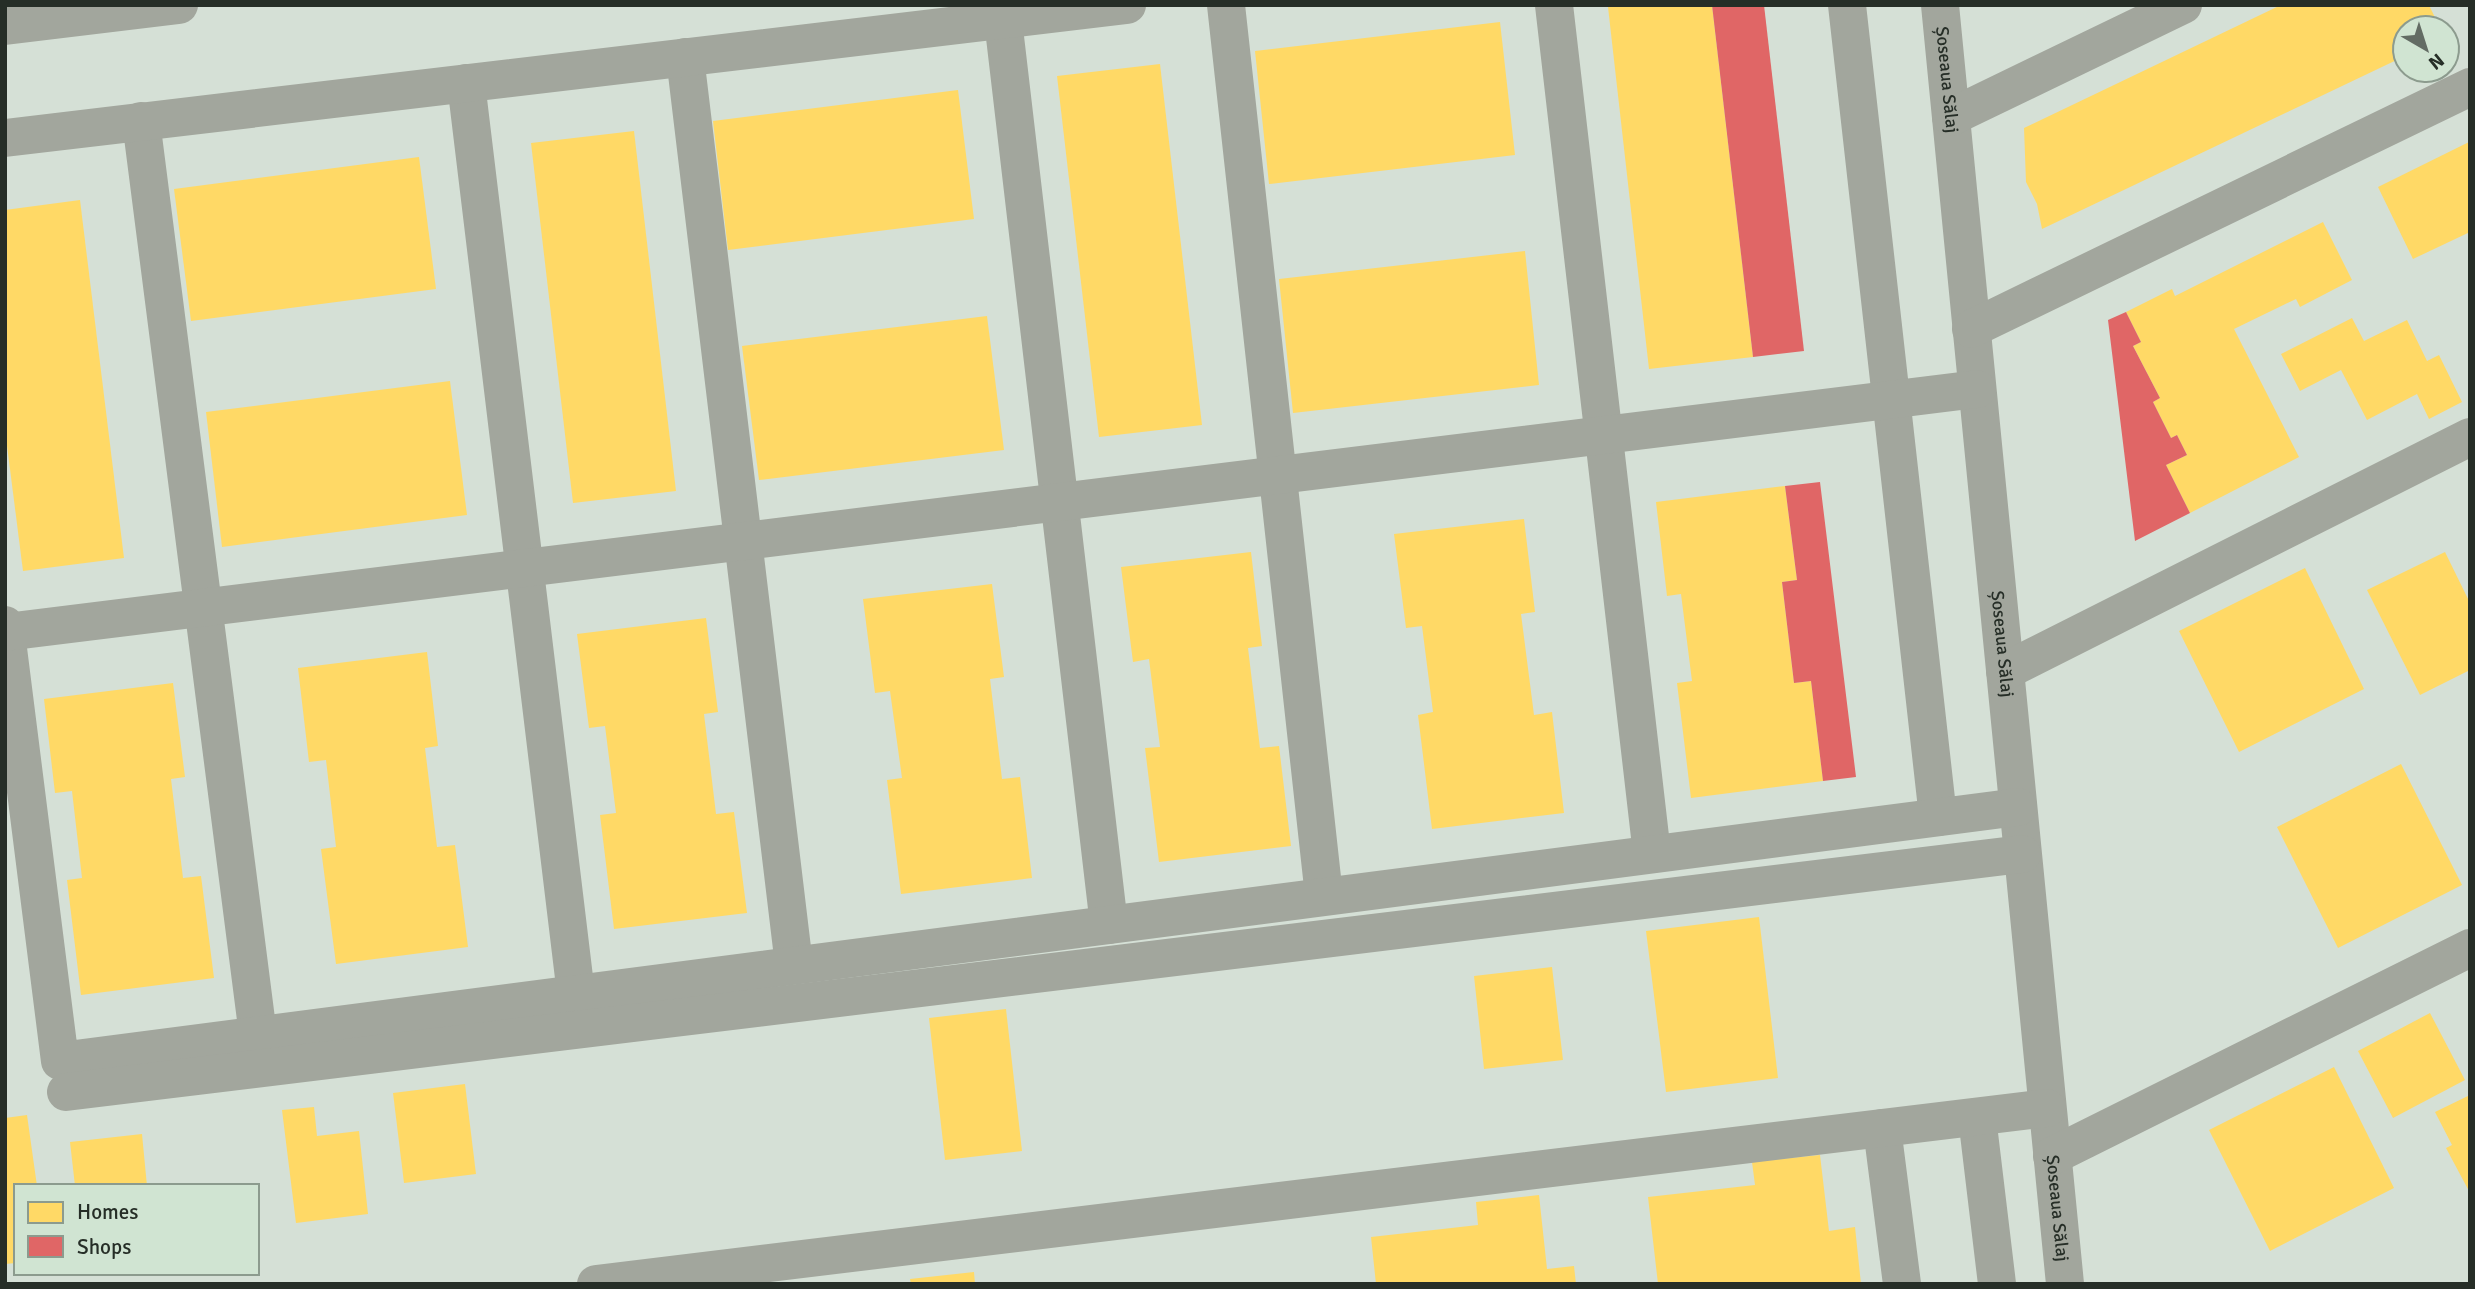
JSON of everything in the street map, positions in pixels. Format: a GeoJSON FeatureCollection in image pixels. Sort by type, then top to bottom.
{"type":"FeatureCollection","features":[{"type":"Feature","properties":{"kind":"street"},"geometry":{"type":"LineString","coordinates":[[5,26],[126,8],[179,5]]}},
{"type":"Feature","properties":{"kind":"street"},"geometry":{"type":"LineString","coordinates":[[5,138],[1127,5]]}},
{"type":"Feature","properties":{"kind":"street"},"geometry":{"type":"LineString","coordinates":[[1226,5],[1324,896]]}},
{"type":"Feature","properties":{"kind":"street"},"geometry":{"type":"LineString","coordinates":[[1554,5],[1652,854]]}},
{"type":"Feature","properties":{"kind":"street"},"geometry":{"type":"LineString","coordinates":[[1847,5],[1938,817]]}},
{"type":"Feature","properties":{"kind":"street","name":"Șoseaua Sălaj"},"geometry":{"type":"LineString","coordinates":[[1940,5],[2065,1284]]}},
{"type":"Feature","properties":{"kind":"street"},"geometry":{"type":"LineString","coordinates":[[1951,117],[2183,5]]}},
{"type":"Feature","properties":{"kind":"street"},"geometry":{"type":"LineString","coordinates":[[1003,20],[1109,925]]}},
{"type":"Feature","properties":{"kind":"street"},"geometry":{"type":"LineString","coordinates":[[684,57],[794,965]]}},
{"type":"Feature","properties":{"kind":"street"},"geometry":{"type":"LineString","coordinates":[[466,83],[576,994]]}},
{"type":"Feature","properties":{"kind":"street"},"geometry":{"type":"LineString","coordinates":[[1972,329],[2470,87]]}},
{"type":"Feature","properties":{"kind":"street"},"geometry":{"type":"LineString","coordinates":[[141,121],[258,1035]]}},
{"type":"Feature","properties":{"kind":"street"},"geometry":{"type":"LineString","coordinates":[[6,632],[1977,388]]}},
{"type":"Feature","properties":{"kind":"street"},"geometry":{"type":"LineString","coordinates":[[2005,671],[2470,436]]}},
{"type":"Feature","properties":{"kind":"street"},"geometry":{"type":"LineString","coordinates":[[5,625],[60,1061],[2018,807]]}},
{"type":"Feature","properties":{"kind":"street"},"geometry":{"type":"LineString","coordinates":[[66,1092],[2022,854]]}},
{"type":"Feature","properties":{"kind":"street"},"geometry":{"type":"LineString","coordinates":[[2052,1156],[2470,948]]}},
{"type":"Feature","properties":{"kind":"street"},"geometry":{"type":"LineString","coordinates":[[596,1284],[697,1278],[2047,1108]]}},
{"type":"Feature","properties":{"kind":"street"},"geometry":{"type":"LineString","coordinates":[[1977,1117],[1997,1284]]}},
{"type":"Feature","properties":{"kind":"street"},"geometry":{"type":"LineString","coordinates":[[1882,1128],[1902,1284]]}},
{"type":"Feature","properties":{"kind":"building: Homes"},"geometry":{"type":"Polygon","coordinates":[[[1712,5],[1753,357],[1649,369],[1608,7],[1712,5]]]}},
{"type":"Feature","properties":{"kind":"building: Homes"},"geometry":{"type":"Polygon","coordinates":[[[2281,5],[2429,5],[2433,14],[2391,14],[2391,63],[2042,229],[2037,204],[2026,182],[2024,128],[2281,5]]]}},
{"type":"Feature","properties":{"kind":"building: Homes"},"geometry":{"type":"Polygon","coordinates":[[[1500,22],[1515,155],[1269,184],[1255,51],[1500,22]]]}},
{"type":"Feature","properties":{"kind":"building: Homes"},"geometry":{"type":"Polygon","coordinates":[[[1160,64],[1202,425],[1099,437],[1057,76],[1160,64]]]}},
{"type":"Feature","properties":{"kind":"building: Homes"},"geometry":{"type":"Polygon","coordinates":[[[958,90],[974,219],[728,250],[713,121],[958,90]]]}},
{"type":"Feature","properties":{"kind":"building: Homes"},"geometry":{"type":"Polygon","coordinates":[[[634,131],[676,491],[573,503],[531,143],[634,131]]]}},
{"type":"Feature","properties":{"kind":"building: Homes"},"geometry":{"type":"Polygon","coordinates":[[[2469,142],[2470,232],[2413,259],[2378,187],[2469,142]]]}},
{"type":"Feature","properties":{"kind":"building: Homes"},"geometry":{"type":"Polygon","coordinates":[[[419,157],[436,289],[191,321],[174,189],[419,157]]]}},
{"type":"Feature","properties":{"kind":"building: Homes"},"geometry":{"type":"Polygon","coordinates":[[[80,200],[124,558],[23,571],[5,430],[5,210],[80,200]]]}},
{"type":"Feature","properties":{"kind":"building: Homes"},"geometry":{"type":"Polygon","coordinates":[[[2323,222],[2352,280],[2300,307],[2296,299],[2234,329],[2299,457],[2190,513],[2166,465],[2187,455],[2177,435],[2171,438],[2153,402],[2160,398],[2133,346],[2141,342],[2126,312],[2172,289],[2175,296],[2323,222]]]}},
{"type":"Feature","properties":{"kind":"building: Homes"},"geometry":{"type":"Polygon","coordinates":[[[1525,251],[1539,385],[1293,413],[1279,279],[1525,251]]]}},
{"type":"Feature","properties":{"kind":"building: Homes"},"geometry":{"type":"Polygon","coordinates":[[[987,316],[1004,450],[759,480],[742,346],[987,316]]]}},
{"type":"Feature","properties":{"kind":"building: Homes"},"geometry":{"type":"Polygon","coordinates":[[[2352,318],[2364,341],[2407,320],[2427,361],[2439,355],[2462,402],[2429,419],[2417,394],[2367,420],[2341,370],[2300,391],[2281,354],[2352,318]]]}},
{"type":"Feature","properties":{"kind":"building: Homes"},"geometry":{"type":"Polygon","coordinates":[[[450,381],[467,515],[222,547],[206,412],[450,381]]]}},
{"type":"Feature","properties":{"kind":"building: Homes"},"geometry":{"type":"Polygon","coordinates":[[[1785,486],[1797,580],[1782,582],[1794,683],[1811,681],[1823,781],[1691,798],[1677,683],[1692,681],[1681,594],[1667,596],[1656,502],[1785,486]]]}},
{"type":"Feature","properties":{"kind":"building: Homes"},"geometry":{"type":"Polygon","coordinates":[[[1524,519],[1535,612],[1521,614],[1534,715],[1552,712],[1564,813],[1432,829],[1418,715],[1433,712],[1422,626],[1406,628],[1394,534],[1524,519]]]}},
{"type":"Feature","properties":{"kind":"building: Homes"},"geometry":{"type":"Polygon","coordinates":[[[1251,552],[1262,646],[1248,648],[1260,748],[1279,746],[1291,846],[1159,862],[1145,748],[1160,747],[1149,659],[1133,662],[1121,567],[1251,552]]]}},
{"type":"Feature","properties":{"kind":"building: Homes"},"geometry":{"type":"Polygon","coordinates":[[[2445,552],[2470,603],[2470,670],[2420,695],[2367,590],[2445,552]]]}},
{"type":"Feature","properties":{"kind":"building: Homes"},"geometry":{"type":"Polygon","coordinates":[[[2305,568],[2364,689],[2239,752],[2179,631],[2305,568]]]}},
{"type":"Feature","properties":{"kind":"building: Homes"},"geometry":{"type":"Polygon","coordinates":[[[992,584],[1004,677],[990,679],[1002,779],[1020,777],[1032,878],[901,894],[887,780],[902,778],[890,691],[875,693],[863,599],[992,584]]]}},
{"type":"Feature","properties":{"kind":"building: Homes"},"geometry":{"type":"Polygon","coordinates":[[[706,618],[718,712],[704,714],[716,814],[734,812],[747,913],[614,929],[600,815],[616,813],[605,726],[589,728],[577,634],[706,618]]]}},
{"type":"Feature","properties":{"kind":"building: Homes"},"geometry":{"type":"Polygon","coordinates":[[[427,652],[438,746],[425,748],[437,847],[455,845],[468,947],[336,964],[321,849],[336,847],[326,760],[309,762],[298,668],[427,652]]]}},
{"type":"Feature","properties":{"kind":"building: Homes"},"geometry":{"type":"Polygon","coordinates":[[[173,683],[185,777],[171,779],[183,878],[201,876],[214,978],[81,995],[67,880],[82,878],[72,791],[55,793],[44,699],[173,683]]]}},
{"type":"Feature","properties":{"kind":"building: Homes"},"geometry":{"type":"Polygon","coordinates":[[[2401,764],[2462,885],[2338,948],[2277,827],[2401,764]]]}},
{"type":"Feature","properties":{"kind":"building: Homes"},"geometry":{"type":"Polygon","coordinates":[[[1759,917],[1778,1078],[1666,1092],[1646,931],[1759,917]]]}},
{"type":"Feature","properties":{"kind":"building: Homes"},"geometry":{"type":"Polygon","coordinates":[[[1552,967],[1563,1060],[1484,1069],[1474,976],[1552,967]]]}},
{"type":"Feature","properties":{"kind":"building: Homes"},"geometry":{"type":"Polygon","coordinates":[[[1006,1009],[1022,1151],[945,1160],[929,1018],[1006,1009]]]}},
{"type":"Feature","properties":{"kind":"building: Homes"},"geometry":{"type":"Polygon","coordinates":[[[2430,1013],[2465,1080],[2393,1118],[2358,1051],[2430,1013]]]}},
{"type":"Feature","properties":{"kind":"building: Homes"},"geometry":{"type":"Polygon","coordinates":[[[2334,1067],[2394,1188],[2270,1251],[2209,1130],[2334,1067]]]}},
{"type":"Feature","properties":{"kind":"building: Homes"},"geometry":{"type":"Polygon","coordinates":[[[465,1084],[476,1174],[404,1183],[393,1093],[465,1084]]]}},
{"type":"Feature","properties":{"kind":"building: Homes"},"geometry":{"type":"Polygon","coordinates":[[[2470,1095],[2470,1193],[2446,1148],[2452,1145],[2435,1112],[2470,1095]]]}},
{"type":"Feature","properties":{"kind":"building: Homes"},"geometry":{"type":"Polygon","coordinates":[[[314,1107],[317,1136],[359,1131],[368,1214],[296,1223],[282,1110],[314,1107]]]}},
{"type":"Feature","properties":{"kind":"building: Homes"},"geometry":{"type":"Polygon","coordinates":[[[27,1115],[37,1184],[14,1184],[14,1263],[5,1264],[5,1118],[27,1115]]]}},
{"type":"Feature","properties":{"kind":"building: Homes"},"geometry":{"type":"Polygon","coordinates":[[[142,1134],[147,1184],[75,1184],[70,1142],[142,1134]]]}},
{"type":"Feature","properties":{"kind":"building: Homes"},"geometry":{"type":"Polygon","coordinates":[[[1820,1155],[1829,1231],[1855,1227],[1861,1284],[1658,1284],[1648,1197],[1755,1185],[1752,1162],[1820,1155]]]}},
{"type":"Feature","properties":{"kind":"building: Homes"},"geometry":{"type":"Polygon","coordinates":[[[1539,1195],[1547,1269],[1574,1266],[1576,1284],[1376,1284],[1371,1237],[1478,1225],[1476,1202],[1539,1195]]]}},
{"type":"Feature","properties":{"kind":"building: Homes"},"geometry":{"type":"Polygon","coordinates":[[[974,1272],[975,1284],[911,1284],[910,1279],[974,1272]]]}},
{"type":"Feature","properties":{"kind":"building: Shops"},"geometry":{"type":"Polygon","coordinates":[[[1712,5],[1764,5],[1804,351],[1753,357],[1712,5]]]}},
{"type":"Feature","properties":{"kind":"building: Shops"},"geometry":{"type":"Polygon","coordinates":[[[2126,312],[2141,342],[2133,346],[2160,398],[2153,402],[2171,438],[2177,435],[2187,455],[2166,465],[2190,513],[2135,541],[2108,320],[2126,312]]]}},
{"type":"Feature","properties":{"kind":"building: Shops"},"geometry":{"type":"Polygon","coordinates":[[[1820,482],[1856,777],[1823,781],[1811,681],[1794,683],[1782,582],[1797,580],[1785,486],[1820,482]]]}}]}
